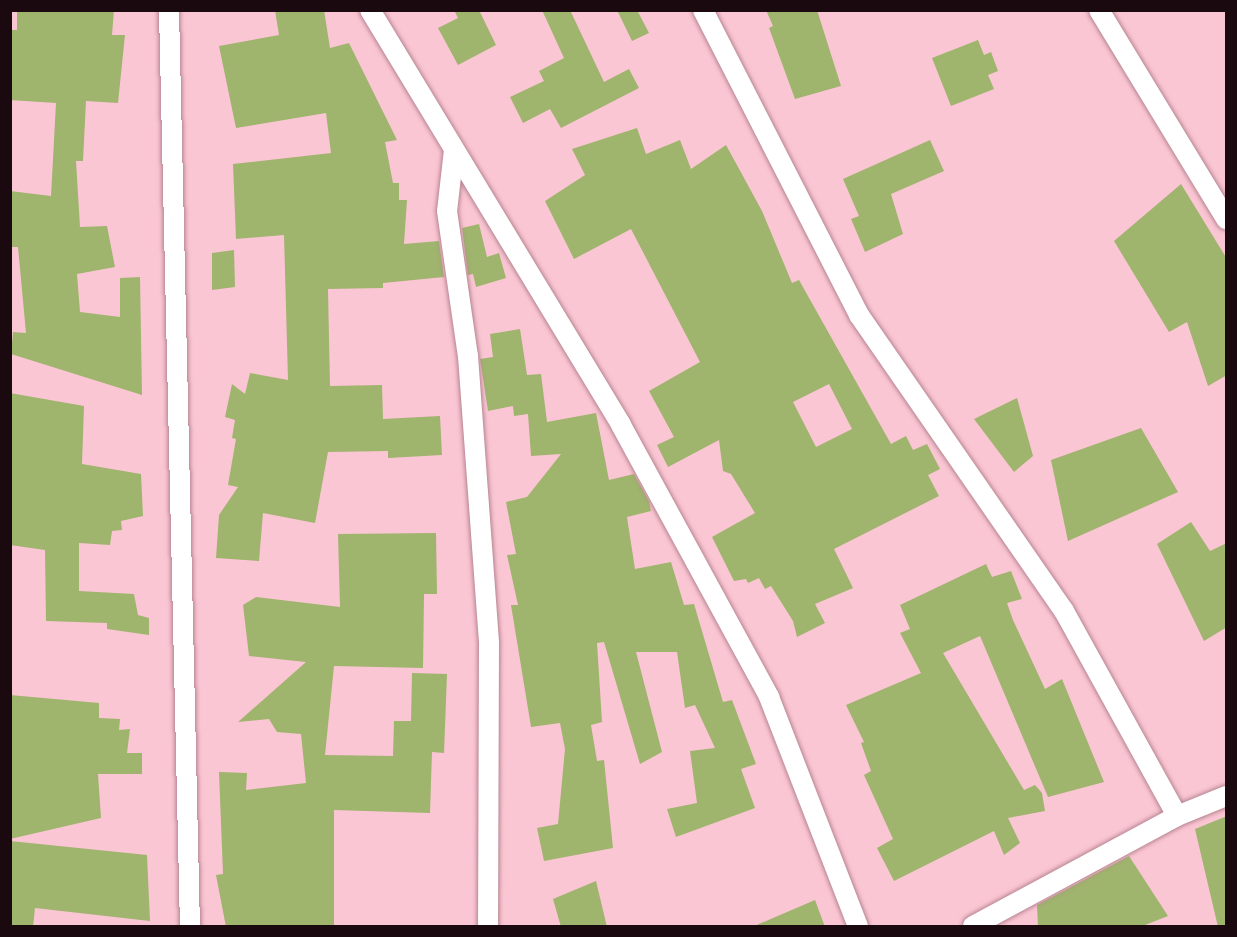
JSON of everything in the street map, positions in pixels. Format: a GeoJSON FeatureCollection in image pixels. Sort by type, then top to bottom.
{"type":"FeatureCollection","features":[{"type":"Feature","properties":{"kind":"street"},"geometry":{"type":"LineString","coordinates":[[168,10],[190,927]]}},
{"type":"Feature","properties":{"kind":"street"},"geometry":{"type":"LineString","coordinates":[[370,10],[621,425],[769,697],[858,927]]}},
{"type":"Feature","properties":{"kind":"street"},"geometry":{"type":"LineString","coordinates":[[704,10],[859,315],[1064,611],[1177,816]]}},
{"type":"Feature","properties":{"kind":"street"},"geometry":{"type":"LineString","coordinates":[[1099,10],[1227,219]]}},
{"type":"Feature","properties":{"kind":"street"},"geometry":{"type":"LineString","coordinates":[[454,150],[447,211],[468,356],[489,644],[488,927]]}},
{"type":"Feature","properties":{"kind":"street"},"geometry":{"type":"LineString","coordinates":[[973,927],[1177,816],[1227,796]]}},
{"type":"Feature","properties":{"kind":"building"},"geometry":{"type":"Polygon","coordinates":[[[17,10],[114,10],[112,35],[125,35],[118,103],[86,101],[83,161],[76,161],[80,227],[107,226],[115,267],[77,274],[80,312],[120,317],[120,278],[140,277],[142,395],[11,354],[13,332],[26,333],[18,247],[10,247],[10,191],[51,196],[56,103],[10,100],[10,30],[17,30],[17,10]]]}},
{"type":"Feature","properties":{"kind":"building"},"geometry":{"type":"Polygon","coordinates":[[[275,10],[324,10],[330,48],[349,43],[397,140],[385,142],[393,183],[399,183],[399,200],[407,200],[404,244],[439,241],[444,277],[383,283],[383,288],[328,289],[330,386],[382,385],[383,419],[440,416],[442,455],[388,458],[388,451],[328,452],[315,523],[263,513],[259,561],[216,558],[219,515],[238,487],[228,485],[236,439],[232,438],[235,420],[225,417],[232,384],[245,394],[250,373],[288,380],[284,235],[236,239],[233,164],[331,153],[326,113],[236,128],[219,46],[279,35],[275,10]]]}},
{"type":"Feature","properties":{"kind":"building"},"geometry":{"type":"Polygon","coordinates":[[[454,10],[479,10],[496,45],[458,65],[438,28],[458,18],[454,10]]]}},
{"type":"Feature","properties":{"kind":"building"},"geometry":{"type":"Polygon","coordinates":[[[542,10],[570,10],[604,82],[629,69],[639,88],[561,128],[550,109],[523,123],[510,97],[544,81],[539,71],[564,58],[542,10]]]}},
{"type":"Feature","properties":{"kind":"building"},"geometry":{"type":"Polygon","coordinates":[[[617,10],[637,10],[649,33],[632,41],[617,10]]]}},
{"type":"Feature","properties":{"kind":"building"},"geometry":{"type":"Polygon","coordinates":[[[766,10],[817,10],[841,86],[795,99],[769,28],[773,26],[766,10]]]}},
{"type":"Feature","properties":{"kind":"building"},"geometry":{"type":"Polygon","coordinates":[[[978,40],[984,55],[991,52],[998,71],[988,75],[994,89],[951,106],[932,58],[978,40]]]}},
{"type":"Feature","properties":{"kind":"building"},"geometry":{"type":"Polygon","coordinates":[[[637,128],[646,154],[680,140],[691,169],[726,145],[762,211],[792,283],[799,280],[891,444],[906,436],[913,450],[927,444],[940,469],[928,475],[939,496],[834,549],[853,588],[815,604],[825,623],[797,637],[793,621],[771,586],[765,589],[759,578],[748,583],[746,579],[734,581],[712,537],[755,513],[731,474],[723,471],[719,440],[668,467],[657,445],[674,437],[649,391],[700,362],[631,229],[574,259],[545,201],[585,175],[572,149],[637,128]],[[829,384],[793,402],[816,447],[852,429],[829,384]]]}},
{"type":"Feature","properties":{"kind":"building"},"geometry":{"type":"Polygon","coordinates":[[[930,140],[944,171],[891,194],[903,234],[865,252],[851,219],[859,216],[843,179],[930,140]]]}},
{"type":"Feature","properties":{"kind":"building"},"geometry":{"type":"Polygon","coordinates":[[[1181,184],[1227,259],[1227,375],[1208,386],[1187,322],[1169,332],[1114,241],[1181,184]]]}},
{"type":"Feature","properties":{"kind":"building"},"geometry":{"type":"Polygon","coordinates":[[[479,224],[487,257],[499,253],[506,278],[476,287],[473,274],[468,275],[462,228],[479,224]]]}},
{"type":"Feature","properties":{"kind":"building"},"geometry":{"type":"Polygon","coordinates":[[[234,250],[235,287],[212,290],[212,253],[234,250]]]}},
{"type":"Feature","properties":{"kind":"building"},"geometry":{"type":"Polygon","coordinates":[[[520,329],[527,375],[541,374],[547,422],[596,413],[609,480],[634,474],[649,501],[651,511],[627,517],[635,569],[671,562],[684,605],[694,604],[723,702],[732,700],[756,764],[741,769],[755,808],[676,837],[667,809],[697,803],[690,751],[715,748],[695,705],[685,708],[677,652],[636,652],[662,752],[640,764],[604,642],[597,643],[602,722],[591,725],[597,761],[604,760],[613,848],[544,861],[537,828],[558,824],[565,749],[560,723],[531,727],[511,605],[518,605],[507,555],[516,554],[506,502],[527,497],[561,454],[531,456],[528,414],[514,416],[513,406],[488,411],[480,359],[493,357],[490,334],[520,329]]]}},
{"type":"Feature","properties":{"kind":"building"},"geometry":{"type":"Polygon","coordinates":[[[10,393],[84,406],[82,464],[141,474],[143,516],[121,521],[122,530],[112,531],[110,545],[79,543],[79,591],[134,594],[138,615],[149,618],[149,635],[107,629],[107,623],[46,621],[45,550],[10,545],[10,393]]]}},
{"type":"Feature","properties":{"kind":"building"},"geometry":{"type":"Polygon","coordinates":[[[1017,398],[1033,456],[1014,472],[974,419],[1017,398]]]}},
{"type":"Feature","properties":{"kind":"building"},"geometry":{"type":"Polygon","coordinates":[[[1141,428],[1178,492],[1068,541],[1051,460],[1141,428]]]}},
{"type":"Feature","properties":{"kind":"building"},"geometry":{"type":"Polygon","coordinates":[[[1191,522],[1210,551],[1227,543],[1227,627],[1204,641],[1157,544],[1191,522]]]}},
{"type":"Feature","properties":{"kind":"building"},"geometry":{"type":"Polygon","coordinates":[[[436,533],[437,594],[424,594],[423,668],[334,666],[325,755],[393,756],[394,721],[411,721],[412,673],[447,674],[444,753],[432,752],[430,813],[334,810],[334,927],[226,927],[216,875],[223,874],[219,772],[247,773],[246,790],[306,783],[301,734],[277,732],[269,719],[238,722],[306,662],[249,656],[243,605],[256,597],[340,607],[338,534],[436,533]]]}},
{"type":"Feature","properties":{"kind":"building"},"geometry":{"type":"Polygon","coordinates":[[[986,564],[992,577],[1011,571],[1022,599],[1007,603],[1013,620],[1045,689],[1062,679],[1104,782],[1048,797],[980,636],[943,653],[1024,790],[1035,785],[1042,793],[1045,811],[1008,818],[1020,843],[1004,855],[994,831],[894,881],[877,848],[893,839],[864,775],[871,771],[861,743],[864,742],[846,705],[921,673],[900,633],[910,629],[900,605],[986,564]]]}},
{"type":"Feature","properties":{"kind":"building"},"geometry":{"type":"Polygon","coordinates":[[[10,695],[99,703],[99,718],[120,719],[119,730],[130,729],[127,753],[142,753],[142,774],[98,774],[101,818],[10,839],[10,695]]]}},
{"type":"Feature","properties":{"kind":"building"},"geometry":{"type":"Polygon","coordinates":[[[1227,816],[1227,927],[1218,927],[1195,829],[1227,816]]]}},
{"type":"Feature","properties":{"kind":"building"},"geometry":{"type":"Polygon","coordinates":[[[10,841],[147,855],[150,921],[35,908],[33,927],[10,927],[10,841]]]}},
{"type":"Feature","properties":{"kind":"building"},"geometry":{"type":"Polygon","coordinates":[[[1129,856],[1168,916],[1140,927],[1038,927],[1037,905],[1129,856]]]}},
{"type":"Feature","properties":{"kind":"building"},"geometry":{"type":"Polygon","coordinates":[[[596,881],[607,927],[561,927],[553,899],[596,881]]]}},
{"type":"Feature","properties":{"kind":"building"},"geometry":{"type":"Polygon","coordinates":[[[815,900],[825,927],[752,927],[815,900]]]}}]}
